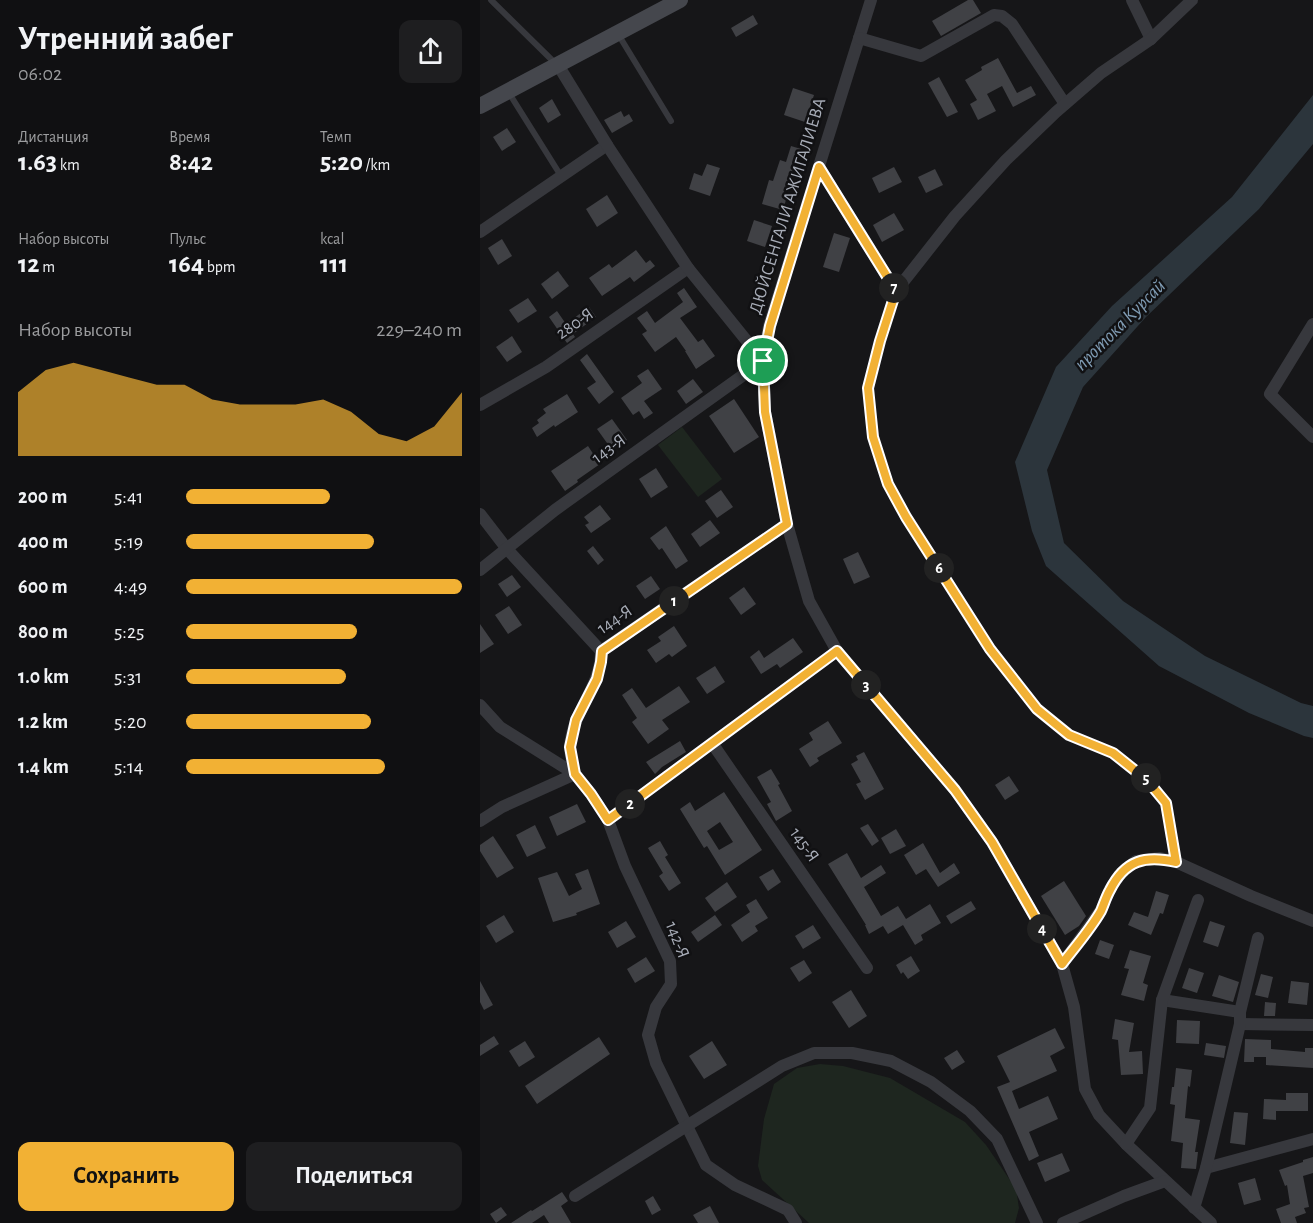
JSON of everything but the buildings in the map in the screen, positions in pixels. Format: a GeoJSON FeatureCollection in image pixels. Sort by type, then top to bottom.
{"type":"FeatureCollection","features":[{"type":"Feature","properties":{"kind":"street"},"geometry":{"type":"LineString","coordinates":[[480,106],[678,0]]}},
{"type":"Feature","properties":{"kind":"street","name":"ДЮЙСЕНГАЛИ АЖИГАЛИЕВА"},"geometry":{"type":"LineString","coordinates":[[871,0],[770,326],[763,361],[765,412],[787,524],[809,601],[837,651],[955,790],[992,842],[1062,964],[1074,1007],[1085,1089],[1099,1115],[1126,1144],[1211,1223]]}},
{"type":"Feature","properties":{"kind":"street"},"geometry":{"type":"LineString","coordinates":[[1132,0],[1151,39]]}},
{"type":"Feature","properties":{"kind":"street"},"geometry":{"type":"LineString","coordinates":[[819,167],[896,291],[955,216],[1006,160],[1065,104],[1101,73],[1151,39],[1191,0]]}},
{"type":"Feature","properties":{"kind":"street"},"geometry":{"type":"LineString","coordinates":[[859,38],[921,56],[994,15],[1002,16],[1012,24],[1065,104]]}},
{"type":"Feature","properties":{"kind":"street"},"geometry":{"type":"LineString","coordinates":[[558,65],[607,145],[688,268],[763,361]]}},
{"type":"Feature","properties":{"kind":"street"},"geometry":{"type":"LineString","coordinates":[[480,232],[607,145]]}},
{"type":"Feature","properties":{"kind":"street","name":"280-Я"},"geometry":{"type":"LineString","coordinates":[[480,405],[546,367],[688,268]]}},
{"type":"Feature","properties":{"kind":"street"},"geometry":{"type":"LineString","coordinates":[[1313,324],[1270,394],[1313,437]]}},
{"type":"Feature","properties":{"kind":"street","name":"143-Я"},"geometry":{"type":"LineString","coordinates":[[480,570],[555,510],[763,361]]}},
{"type":"Feature","properties":{"kind":"street"},"geometry":{"type":"LineString","coordinates":[[480,514],[507,549],[602,651]]}},
{"type":"Feature","properties":{"kind":"street","name":"144-Я"},"geometry":{"type":"LineString","coordinates":[[575,774],[570,747],[576,720],[597,679],[602,651],[787,524]]}},
{"type":"Feature","properties":{"kind":"street"},"geometry":{"type":"LineString","coordinates":[[608,820],[837,651]]}},
{"type":"Feature","properties":{"kind":"street","name":"142-Я"},"geometry":{"type":"LineString","coordinates":[[480,705],[500,727],[575,774],[608,820],[625,866],[670,961],[671,984],[656,1007],[648,1035],[656,1063],[706,1165],[735,1185],[788,1210],[796,1223]]}},
{"type":"Feature","properties":{"kind":"street","name":"145-Я"},"geometry":{"type":"LineString","coordinates":[[712,743],[867,968]]}},
{"type":"Feature","properties":{"kind":"street"},"geometry":{"type":"LineString","coordinates":[[480,821],[502,807],[575,774]]}},
{"type":"Feature","properties":{"kind":"street"},"geometry":{"type":"LineString","coordinates":[[1062,964],[1101,910],[1110,889],[1121,873],[1136,861],[1160,858],[1176,862],[1313,921]]}},
{"type":"Feature","properties":{"kind":"street"},"geometry":{"type":"LineString","coordinates":[[1126,1144],[1150,1108],[1162,1000],[1198,900]]}},
{"type":"Feature","properties":{"kind":"street"},"geometry":{"type":"LineString","coordinates":[[1194,1208],[1206,1168],[1258,938]]}},
{"type":"Feature","properties":{"kind":"street"},"geometry":{"type":"LineString","coordinates":[[1162,1000],[1240,1018],[1313,1025]]}},
{"type":"Feature","properties":{"kind":"street"},"geometry":{"type":"LineString","coordinates":[[575,1196],[782,1066],[814,1053],[852,1053],[891,1061],[931,1082],[970,1111],[997,1139],[1037,1223]]}},
{"type":"Feature","properties":{"kind":"street"},"geometry":{"type":"LineString","coordinates":[[1206,1168],[1313,1139]]}},
{"type":"Feature","properties":{"kind":"street"},"geometry":{"type":"LineString","coordinates":[[1063,1223],[1165,1181]]}},
{"type":"Feature","properties":{"kind":"lane"},"geometry":{"type":"LineString","coordinates":[[491,0],[558,65]]}},
{"type":"Feature","properties":{"kind":"lane"},"geometry":{"type":"LineString","coordinates":[[617,33],[671,121]]}},
{"type":"Feature","properties":{"kind":"lane"},"geometry":{"type":"LineString","coordinates":[[508,91],[561,176]]}},
{"type":"Feature","properties":{"kind":"path"},"geometry":{"type":"LineString","coordinates":[[896,291],[868,388],[873,437],[888,484],[906,517],[990,649],[1037,709],[1069,735],[1113,753],[1147,780],[1166,803],[1176,862]]}},
{"type":"Feature","properties":{"kind":"shaded area"},"geometry":{"type":"Polygon","coordinates":[[[682,427],[722,479],[698,497],[658,445],[682,427]]]}},
{"type":"Feature","properties":{"kind":"shaded area"},"geometry":{"type":"Polygon","coordinates":[[[820,1064],[843,1066],[890,1078],[965,1122],[986,1145],[1016,1189],[1019,1208],[1015,1223],[809,1223],[762,1180],[758,1166],[764,1119],[774,1084],[797,1068],[820,1064]]]}},
{"type":"Feature","properties":{"kind":"water","name":"протока Курсай"},"geometry":{"type":"Polygon","coordinates":[[[1313,95],[1313,144],[1259,209],[1146,317],[1083,387],[1047,470],[1064,543],[1123,601],[1205,656],[1301,703],[1313,706],[1313,738],[1249,713],[1159,666],[1046,566],[1032,531],[1015,462],[1056,367],[1112,306],[1232,197],[1313,95]]]}},
{"type":"Feature","properties":{"kind":"route"},"geometry":{"type":"LineString","coordinates":[[819,167],[896,291],[868,388],[873,437],[888,484],[906,517],[990,649],[1037,709],[1069,735],[1113,753],[1147,780],[1166,803],[1176,862],[1160,858],[1136,861],[1121,873],[1110,889],[1101,910],[1062,964],[992,842],[955,790],[837,651],[608,820],[575,774],[570,747],[576,720],[597,679],[602,651],[787,524],[765,412],[763,361],[770,326],[819,167]]}}]}
